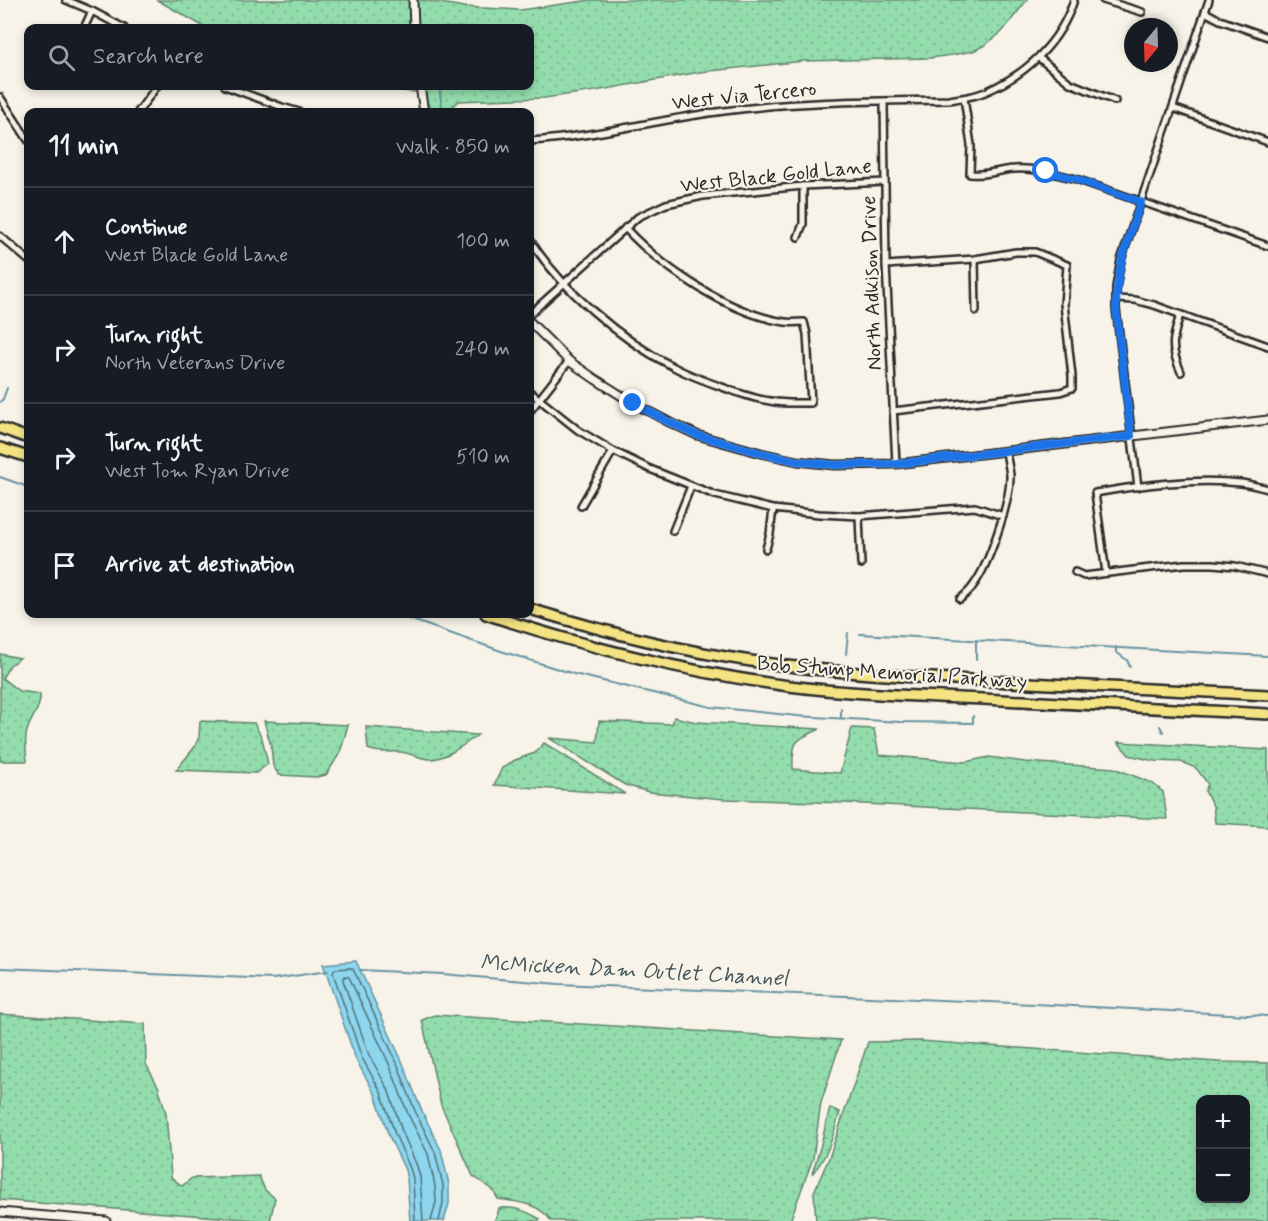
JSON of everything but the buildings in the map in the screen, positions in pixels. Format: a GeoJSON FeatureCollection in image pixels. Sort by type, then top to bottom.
{"type":"FeatureCollection","features":[{"type":"Feature","properties":{"kind":"highway"},"geometry":{"type":"LineString","coordinates":[[0,428],[24,437]]}},
{"type":"Feature","properties":{"kind":"highway"},"geometry":{"type":"LineString","coordinates":[[0,448],[24,457]]}},
{"type":"Feature","properties":{"kind":"highway","name":"Bob Stump Memorial Parkway"},"geometry":{"type":"LineString","coordinates":[[534,610],[665,645],[740,660],[798,668],[874,675],[1268,695]]}},
{"type":"Feature","properties":{"kind":"highway","name":"Bob Stump Memorial Parkway"},"geometry":{"type":"LineString","coordinates":[[498,618],[550,635],[633,657],[708,673],[790,686],[894,695],[1268,714]]}},
{"type":"Feature","properties":{"kind":"street"},"geometry":{"type":"LineString","coordinates":[[66,0],[116,24]]}},
{"type":"Feature","properties":{"kind":"street"},"geometry":{"type":"LineString","coordinates":[[412,0],[414,24]]}},
{"type":"Feature","properties":{"kind":"street","name":"West Via Tercero"},"geometry":{"type":"LineString","coordinates":[[534,141],[558,139],[723,111],[776,105],[964,98],[985,92],[1022,72],[1040,57],[1064,23],[1074,0]]}},
{"type":"Feature","properties":{"kind":"street"},"geometry":{"type":"LineString","coordinates":[[1103,0],[1142,12]]}},
{"type":"Feature","properties":{"kind":"street"},"geometry":{"type":"LineString","coordinates":[[1138,487],[1118,325],[1116,287],[1121,260],[1209,0]]}},
{"type":"Feature","properties":{"kind":"street"},"geometry":{"type":"LineString","coordinates":[[86,24],[92,11]]}},
{"type":"Feature","properties":{"kind":"street"},"geometry":{"type":"LineString","coordinates":[[1205,12],[1220,20],[1268,37]]}},
{"type":"Feature","properties":{"kind":"street"},"geometry":{"type":"LineString","coordinates":[[1040,57],[1071,83],[1115,101]]}},
{"type":"Feature","properties":{"kind":"street"},"geometry":{"type":"LineString","coordinates":[[141,108],[154,90]]}},
{"type":"Feature","properties":{"kind":"street"},"geometry":{"type":"LineString","coordinates":[[236,90],[285,108]]}},
{"type":"Feature","properties":{"kind":"street"},"geometry":{"type":"LineString","coordinates":[[420,90],[423,108]]}},
{"type":"Feature","properties":{"kind":"street"},"geometry":{"type":"LineString","coordinates":[[0,97],[24,134]]}},
{"type":"Feature","properties":{"kind":"street"},"geometry":{"type":"LineString","coordinates":[[964,98],[971,145],[970,174],[981,176],[1014,169],[1046,171],[1076,179],[1268,246]]}},
{"type":"Feature","properties":{"kind":"street","name":"North Adkison Drive"},"geometry":{"type":"LineString","coordinates":[[884,101],[886,265],[896,464]]}},
{"type":"Feature","properties":{"kind":"street"},"geometry":{"type":"LineString","coordinates":[[1173,108],[1268,142]]}},
{"type":"Feature","properties":{"kind":"street","name":"West Black Gold Lane"},"geometry":{"type":"LineString","coordinates":[[534,310],[638,217],[666,204],[703,196],[803,186],[885,182]]}},
{"type":"Feature","properties":{"kind":"street"},"geometry":{"type":"LineString","coordinates":[[798,237],[802,224],[803,186]]}},
{"type":"Feature","properties":{"kind":"street"},"geometry":{"type":"LineString","coordinates":[[534,246],[548,266],[576,296],[635,345],[672,366],[744,395],[792,404],[811,403],[807,334],[804,322],[786,322],[755,315],[730,304],[682,276],[640,244],[625,228]]}},
{"type":"Feature","properties":{"kind":"street"},"geometry":{"type":"LineString","coordinates":[[0,236],[24,257]]}},
{"type":"Feature","properties":{"kind":"street"},"geometry":{"type":"LineString","coordinates":[[886,265],[975,259],[1016,252],[1035,252],[1067,265],[1064,304],[1072,388],[1060,392],[893,411]]}},
{"type":"Feature","properties":{"kind":"street"},"geometry":{"type":"LineString","coordinates":[[975,259],[976,312]]}},
{"type":"Feature","properties":{"kind":"street"},"geometry":{"type":"LineString","coordinates":[[1116,299],[1135,300],[1154,305],[1268,346]]}},
{"type":"Feature","properties":{"kind":"street"},"geometry":{"type":"LineString","coordinates":[[1180,315],[1175,330],[1173,351],[1181,372]]}},
{"type":"Feature","properties":{"kind":"street"},"geometry":{"type":"LineString","coordinates":[[534,326],[569,360],[595,379],[667,421],[697,435],[797,461],[834,465],[896,464],[1268,420]]}},
{"type":"Feature","properties":{"kind":"street"},"geometry":{"type":"LineString","coordinates":[[534,406],[569,360]]}},
{"type":"Feature","properties":{"kind":"street"},"geometry":{"type":"LineString","coordinates":[[534,396],[578,430],[613,451],[650,469],[716,495],[773,509],[859,516],[975,507],[1003,516]]}},
{"type":"Feature","properties":{"kind":"street"},"geometry":{"type":"LineString","coordinates":[[581,506],[613,451]]}},
{"type":"Feature","properties":{"kind":"street"},"geometry":{"type":"LineString","coordinates":[[960,600],[973,586],[985,566],[1003,516],[1010,475],[1006,451]]}},
{"type":"Feature","properties":{"kind":"street"},"geometry":{"type":"LineString","coordinates":[[1106,573],[1095,493],[1186,482],[1242,483],[1268,489]]}},
{"type":"Feature","properties":{"kind":"street"},"geometry":{"type":"LineString","coordinates":[[673,531],[691,486]]}},
{"type":"Feature","properties":{"kind":"street"},"geometry":{"type":"LineString","coordinates":[[766,549],[773,509]]}},
{"type":"Feature","properties":{"kind":"street"},"geometry":{"type":"LineString","coordinates":[[859,516],[861,564]]}},
{"type":"Feature","properties":{"kind":"street"},"geometry":{"type":"LineString","coordinates":[[1075,572],[1084,576],[1184,564],[1213,564],[1235,566],[1268,574]]}},
{"type":"Feature","properties":{"kind":"street"},"geometry":{"type":"LineString","coordinates":[[0,1212],[50,1219],[106,1221]]}},
{"type":"Feature","properties":{"kind":"green space"},"geometry":{"type":"Polygon","coordinates":[[[157,0],[421,0],[465,7],[520,10],[591,0],[1027,0],[1002,32],[985,45],[973,51],[952,55],[930,58],[804,61],[700,72],[544,98],[458,101],[451,108],[428,108],[425,91],[398,90],[534,90],[534,24],[199,24],[157,0]]]}},
{"type":"Feature","properties":{"kind":"green space"},"geometry":{"type":"Polygon","coordinates":[[[0,654],[20,658],[10,665],[2,678],[19,691],[40,694],[39,705],[27,731],[27,761],[0,761],[0,654]]]}},
{"type":"Feature","properties":{"kind":"green space"},"geometry":{"type":"Polygon","coordinates":[[[674,717],[696,722],[820,729],[797,742],[793,752],[793,769],[840,773],[852,728],[874,729],[879,755],[965,762],[989,757],[1025,762],[1114,768],[1152,783],[1163,792],[1167,819],[724,799],[649,792],[625,785],[549,738],[597,742],[599,721],[672,724],[674,717]]]}},
{"type":"Feature","properties":{"kind":"green space"},"geometry":{"type":"Polygon","coordinates":[[[200,721],[254,723],[262,738],[268,764],[256,773],[176,770],[194,748],[199,737],[200,721]]]}},
{"type":"Feature","properties":{"kind":"green space"},"geometry":{"type":"Polygon","coordinates":[[[264,721],[348,725],[340,753],[326,775],[316,777],[279,775],[273,766],[271,746],[264,721]]]}},
{"type":"Feature","properties":{"kind":"green space"},"geometry":{"type":"Polygon","coordinates":[[[366,727],[478,735],[448,754],[428,759],[404,753],[368,749],[366,727]]]}},
{"type":"Feature","properties":{"kind":"green space"},"geometry":{"type":"Polygon","coordinates":[[[1118,742],[1268,750],[1268,826],[1215,823],[1213,806],[1205,791],[1208,784],[1196,768],[1181,762],[1154,761],[1129,755],[1118,742]]]}},
{"type":"Feature","properties":{"kind":"green space"},"geometry":{"type":"Polygon","coordinates":[[[544,743],[625,794],[494,785],[502,768],[515,760],[535,753],[544,743]]]}},
{"type":"Feature","properties":{"kind":"green space"},"geometry":{"type":"Polygon","coordinates":[[[0,1014],[145,1024],[146,1064],[158,1086],[166,1113],[171,1177],[182,1186],[192,1178],[259,1176],[265,1190],[275,1198],[270,1221],[0,1200],[0,1014]]]}},
{"type":"Feature","properties":{"kind":"green space"},"geometry":{"type":"Polygon","coordinates":[[[435,1015],[841,1040],[821,1103],[813,1158],[790,1221],[551,1221],[541,1210],[534,1207],[498,1199],[492,1189],[473,1176],[441,1105],[422,1020],[435,1015]]]}},
{"type":"Feature","properties":{"kind":"green space"},"geometry":{"type":"Polygon","coordinates":[[[920,1041],[1218,1062],[1268,1063],[1268,1221],[816,1221],[814,1192],[829,1158],[868,1042],[920,1041]]]}},
{"type":"Feature","properties":{"kind":"green space"},"geometry":{"type":"Polygon","coordinates":[[[830,1108],[840,1112],[833,1137],[812,1174],[820,1148],[830,1108]]]}},
{"type":"Feature","properties":{"kind":"green space"},"geometry":{"type":"Polygon","coordinates":[[[499,1208],[520,1210],[540,1219],[538,1221],[494,1221],[499,1208]]]}},
{"type":"Feature","properties":{"kind":"water"},"geometry":{"type":"Polygon","coordinates":[[[356,961],[441,1150],[449,1184],[449,1204],[444,1221],[410,1221],[405,1170],[389,1136],[375,1094],[356,1060],[323,964],[356,961]]]}},
{"type":"Feature","properties":{"kind":"waterway"},"geometry":{"type":"LineString","coordinates":[[440,90],[442,108]]}},
{"type":"Feature","properties":{"kind":"waterway"},"geometry":{"type":"LineString","coordinates":[[0,402],[7,388]]}},
{"type":"Feature","properties":{"kind":"waterway"},"geometry":{"type":"LineString","coordinates":[[0,477],[24,486]]}},
{"type":"Feature","properties":{"kind":"waterway"},"geometry":{"type":"LineString","coordinates":[[406,618],[574,674],[711,707],[797,716],[901,722],[973,723],[973,716]]}},
{"type":"Feature","properties":{"kind":"waterway"},"geometry":{"type":"LineString","coordinates":[[846,654],[848,633]]}},
{"type":"Feature","properties":{"kind":"waterway"},"geometry":{"type":"LineString","coordinates":[[860,634],[1268,656]]}},
{"type":"Feature","properties":{"kind":"waterway"},"geometry":{"type":"LineString","coordinates":[[976,640],[976,659]]}},
{"type":"Feature","properties":{"kind":"waterway"},"geometry":{"type":"LineString","coordinates":[[1116,647],[1116,652],[1127,660],[1130,667]]}},
{"type":"Feature","properties":{"kind":"waterway"},"geometry":{"type":"LineString","coordinates":[[841,709],[841,718]]}},
{"type":"Feature","properties":{"kind":"waterway"},"geometry":{"type":"LineString","coordinates":[[1160,726],[1163,732]]}},
{"type":"Feature","properties":{"kind":"waterway","name":"McMicken Dam Outlet Channel"},"geometry":{"type":"LineString","coordinates":[[0,968],[273,979],[328,971]]}},
{"type":"Feature","properties":{"kind":"waterway","name":"McMicken Dam Outlet Channel"},"geometry":{"type":"LineString","coordinates":[[360,970],[559,984],[1268,1016]]}},
{"type":"Feature","properties":{"kind":"route"},"geometry":{"type":"LineString","coordinates":[[633,403],[697,435],[797,461],[834,465],[896,464],[1131,436],[1116,309],[1116,287],[1121,260],[1141,202],[1046,171]]}}]}
